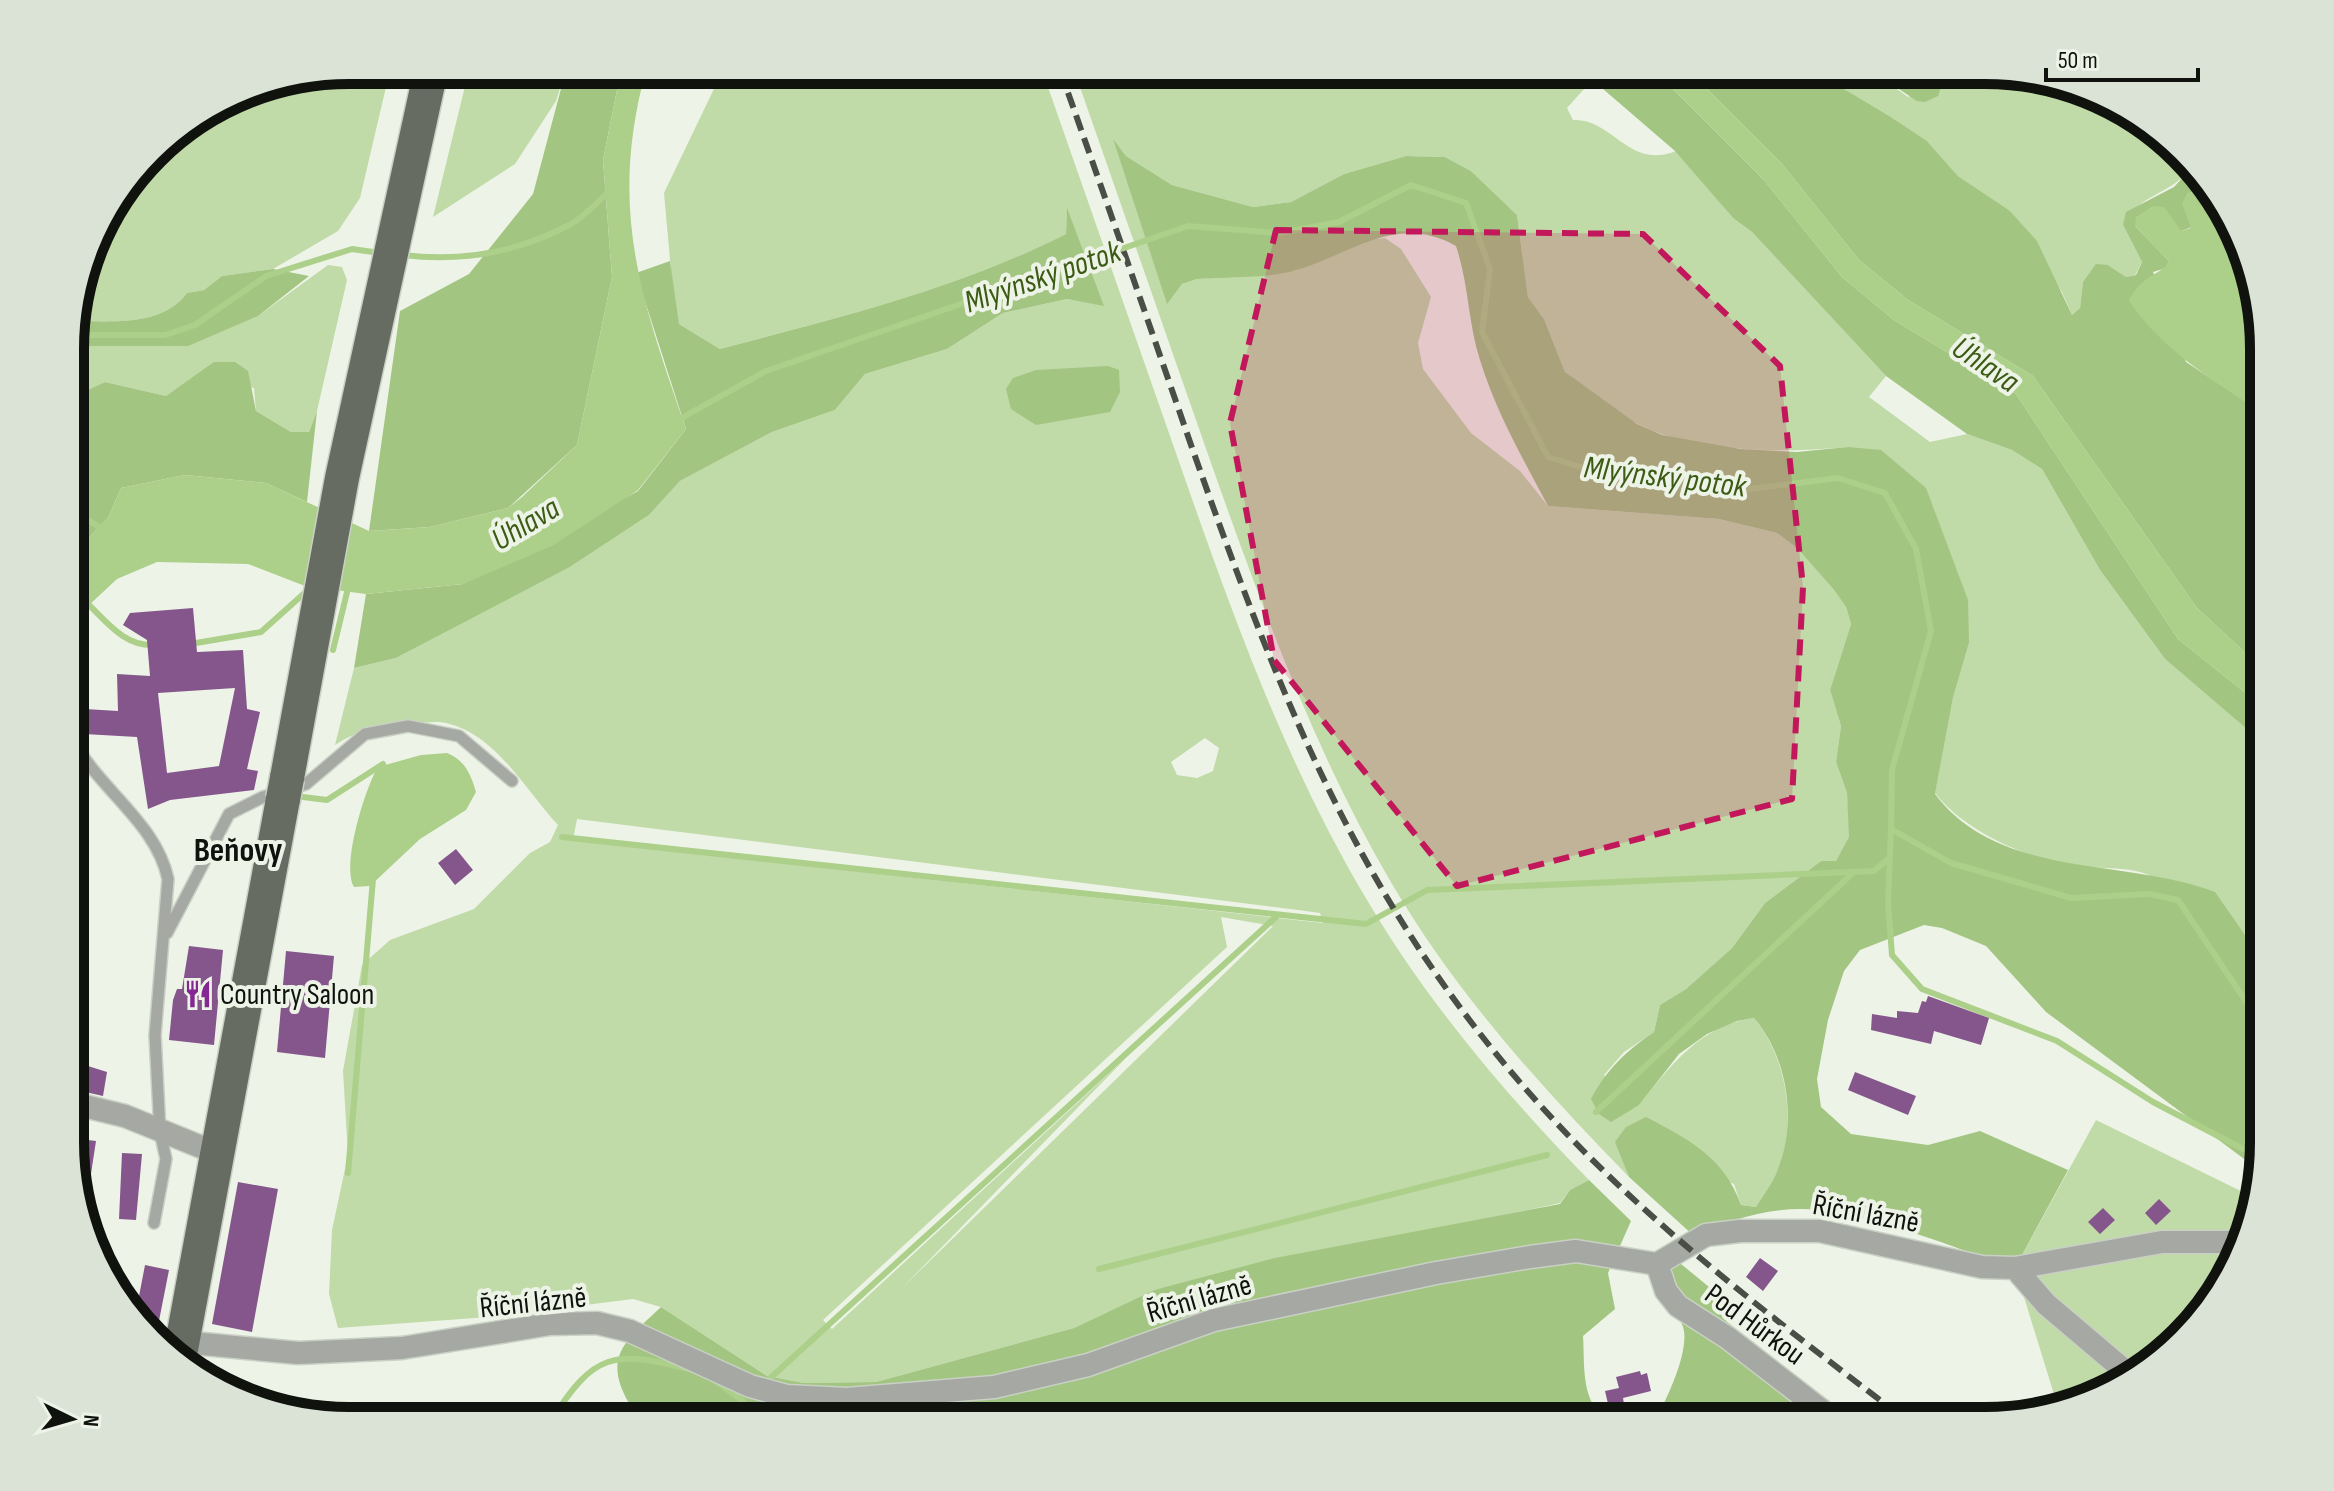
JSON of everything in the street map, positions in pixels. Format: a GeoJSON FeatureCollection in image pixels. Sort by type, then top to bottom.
{"type":"FeatureCollection","features":[{"type":"Feature","properties":{"kind":"main road"},"geometry":{"type":"LineString","coordinates":[[182,1347],[342,478],[428,85]]}},
{"type":"Feature","properties":{"kind":"street"},"geometry":{"type":"LineString","coordinates":[[84,1106],[125,1116],[160,1132],[218,1141]]}},
{"type":"Feature","properties":{"kind":"street","name":"Říční lázně"},"geometry":{"type":"LineString","coordinates":[[187,1351],[313,1353],[402,1348],[550,1324],[597,1323],[630,1331],[750,1386],[787,1396],[847,1399],[994,1387],[1088,1365],[1214,1320],[1436,1273],[1530,1257],[1576,1251],[1657,1264],[1706,1235],[1740,1231],[1807,1231],[1982,1267],[2015,1268],[2162,1242],[2230,1242]]}},
{"type":"Feature","properties":{"kind":"street","name":"Pod Hůrkou"},"geometry":{"type":"LineString","coordinates":[[1657,1264],[1666,1291],[1678,1306],[1728,1338],[1816,1406]]}},
{"type":"Feature","properties":{"kind":"street"},"geometry":{"type":"LineString","coordinates":[[2015,1268],[2046,1304],[2122,1369]]}},
{"type":"Feature","properties":{"kind":"lane"},"geometry":{"type":"LineString","coordinates":[[165,937],[229,814],[263,797],[306,784],[365,734],[408,726],[459,736],[512,781]]}},
{"type":"Feature","properties":{"kind":"lane"},"geometry":{"type":"LineString","coordinates":[[84,760],[153,840],[164,858],[168,879],[155,1035],[160,1132],[166,1159],[154,1223]]}},
{"type":"Feature","properties":{"kind":"lane"},"geometry":{"type":"LineString","coordinates":[[248,921],[268,878]]}},
{"type":"Feature","properties":{"kind":"lane"},"geometry":{"type":"LineString","coordinates":[[264,984],[268,878]]}},
{"type":"Feature","properties":{"kind":"lane"},"geometry":{"type":"LineString","coordinates":[[218,1141],[226,1037]]}},
{"type":"Feature","properties":{"kind":"lane"},"geometry":{"type":"LineString","coordinates":[[218,1141],[246,1083]]}},
{"type":"Feature","properties":{"kind":"highlighted area"},"geometry":{"type":"Polygon","coordinates":[[[1276,230],[1643,234],[1780,366],[1803,587],[1792,799],[1457,886],[1274,660],[1230,423],[1276,230]]]}},
{"type":"Feature","properties":{"kind":"shaded area"},"geometry":{"type":"Polygon","coordinates":[[[1588,84],[1567,108],[1573,120],[1599,127],[1645,154],[1676,151],[1733,218],[1752,232],[1886,376],[1869,397],[1930,442],[1967,434],[2012,450],[2042,469],[2100,570],[2165,659],[2249,731],[2249,948],[2207,913],[2146,874],[2073,866],[2036,857],[1979,831],[1947,806],[1935,793],[1953,698],[1969,643],[1848,447],[1770,450],[1714,446],[1662,434],[1605,404],[1565,372],[1544,319],[1528,297],[1517,215],[1471,171],[1445,157],[1406,156],[1344,174],[1291,202],[1253,207],[1172,185],[1126,156],[1114,141],[1167,303],[1182,284],[1197,279],[1295,271],[1369,240],[1385,238],[1401,249],[1431,297],[1418,343],[1423,369],[1471,433],[1520,471],[1548,506],[1719,519],[1777,533],[1797,548],[1846,607],[1851,624],[1830,690],[1841,726],[1836,762],[1847,793],[1850,837],[1836,861],[1821,861],[1765,903],[1732,948],[1686,989],[1660,1005],[1654,1032],[1624,1052],[1604,1075],[1639,1105],[1675,1062],[1703,1038],[1735,1022],[1754,1018],[1774,1052],[1786,1091],[1787,1131],[1778,1170],[1756,1207],[1741,1205],[1734,1184],[1616,1142],[1629,1177],[1564,1109],[1472,1001],[1392,884],[1338,782],[1291,678],[1211,463],[1079,85],[1588,84]]]}},
{"type":"Feature","properties":{"kind":"shaded area"},"geometry":{"type":"Polygon","coordinates":[[[1598,84],[1668,84],[1764,180],[1842,277],[1894,320],[2016,394],[2178,639],[2249,696],[2249,731],[2165,659],[2100,570],[2042,469],[2012,450],[1967,434],[1886,376],[1752,232],[1733,218],[1675,151],[1598,84]]]}},
{"type":"Feature","properties":{"kind":"shaded area"},"geometry":{"type":"Polygon","coordinates":[[[1702,84],[1836,84],[1889,116],[1927,141],[1958,176],[2009,210],[2037,241],[2072,315],[2080,308],[2083,282],[2096,264],[2108,265],[2126,277],[2136,275],[2142,262],[2123,225],[2126,212],[2174,187],[2185,175],[2197,190],[2187,194],[2192,227],[2181,231],[2135,226],[2169,261],[2166,268],[2153,272],[2186,362],[2249,404],[2249,656],[2197,608],[2033,376],[1908,300],[1859,260],[1782,164],[1702,84]]]}},
{"type":"Feature","properties":{"kind":"shaded area"},"geometry":{"type":"Polygon","coordinates":[[[1835,84],[1890,84],[1908,97],[1936,84],[2020,86],[2054,93],[2118,119],[2160,150],[2185,175],[2138,206],[2123,225],[2142,262],[2135,275],[2126,277],[2108,265],[2083,282],[2080,308],[2072,315],[2062,292],[2009,210],[1958,176],[1927,141],[1835,84]]]}},
{"type":"Feature","properties":{"kind":"shaded area"},"geometry":{"type":"Polygon","coordinates":[[[1891,84],[1942,84],[1938,96],[1925,102],[1917,101],[1891,84]]]}},
{"type":"Feature","properties":{"kind":"shaded area"},"geometry":{"type":"Polygon","coordinates":[[[331,85],[386,85],[360,198],[338,231],[273,269],[222,276],[204,290],[187,293],[164,312],[119,321],[86,321],[98,264],[119,216],[150,174],[174,150],[216,119],[280,93],[331,85]]]}},
{"type":"Feature","properties":{"kind":"shaded area"},"geometry":{"type":"Polygon","coordinates":[[[465,85],[561,85],[556,101],[515,164],[433,217],[465,85]]]}},
{"type":"Feature","properties":{"kind":"shaded area"},"geometry":{"type":"Polygon","coordinates":[[[562,85],[618,85],[603,160],[612,277],[577,445],[508,508],[430,527],[369,531],[400,311],[469,274],[533,194],[562,85]]]}},
{"type":"Feature","properties":{"kind":"shaded area"},"geometry":{"type":"Polygon","coordinates":[[[716,85],[1047,85],[1217,570],[1284,739],[1310,793],[1367,900],[1416,975],[1498,1081],[1589,1180],[1570,1190],[1560,1203],[1154,1290],[1074,1328],[876,1382],[804,1383],[767,1376],[661,1307],[633,1299],[489,1317],[338,1328],[329,1294],[332,1230],[348,1155],[343,1071],[362,965],[390,940],[474,909],[530,853],[550,842],[558,825],[509,765],[464,729],[442,722],[393,724],[364,730],[335,745],[354,668],[396,658],[570,567],[649,515],[680,481],[772,432],[835,410],[865,374],[947,349],[1003,313],[1067,299],[1103,305],[1067,211],[1066,234],[983,271],[809,326],[720,349],[679,324],[674,304],[664,193],[716,85]],[[1205,738],[1171,762],[1177,775],[1197,778],[1213,771],[1219,748],[1205,738]],[[577,819],[573,840],[1323,923],[1320,913],[577,819]],[[1221,917],[1227,947],[823,1320],[832,1329],[1126,1058],[902,1288],[1273,926],[1221,917]]]}},
{"type":"Feature","properties":{"kind":"shaded area"},"geometry":{"type":"Polygon","coordinates":[[[1113,139],[1126,156],[1172,185],[1253,207],[1291,202],[1344,174],[1406,156],[1445,157],[1471,171],[1517,215],[1528,297],[1544,319],[1565,372],[1637,424],[1662,435],[1740,449],[1797,452],[1848,447],[1881,450],[1926,488],[1968,600],[1969,643],[1953,698],[1935,794],[1962,821],[1993,841],[2028,854],[2180,881],[2215,892],[2249,941],[2249,1162],[2046,1012],[1986,946],[1942,928],[1924,925],[1860,950],[1844,971],[1828,1020],[1817,1079],[1821,1107],[1851,1134],[1928,1145],[1980,1131],[2068,1170],[2015,1268],[1879,1222],[1825,1210],[1801,1209],[1759,1214],[1694,1236],[1629,1177],[1615,1142],[1626,1127],[1646,1117],[1703,1151],[1725,1174],[1741,1205],[1756,1207],[1778,1169],[1784,1150],[1788,1110],[1782,1070],[1766,1034],[1754,1018],[1737,1021],[1707,1034],[1679,1054],[1639,1105],[1611,1122],[1599,1114],[1591,1099],[1618,1061],[1654,1032],[1660,1005],[1686,989],[1732,948],[1765,903],[1821,861],[1836,861],[1849,837],[1847,793],[1836,762],[1841,726],[1830,690],[1851,624],[1846,607],[1797,548],[1777,533],[1719,519],[1548,506],[1486,379],[1476,346],[1456,246],[1414,233],[1375,239],[1285,273],[1197,279],[1182,284],[1167,304],[1113,139]]]}},
{"type":"Feature","properties":{"kind":"shaded area"},"geometry":{"type":"Polygon","coordinates":[[[1067,208],[1104,306],[1067,299],[1003,313],[947,349],[865,374],[835,410],[772,432],[680,481],[649,515],[570,567],[396,658],[354,668],[366,594],[463,584],[638,491],[686,429],[636,273],[670,261],[679,324],[720,349],[809,326],[983,271],[1066,234],[1067,208]]]}},
{"type":"Feature","properties":{"kind":"shaded area"},"geometry":{"type":"Polygon","coordinates":[[[328,265],[342,267],[347,280],[317,411],[309,432],[291,432],[256,411],[254,388],[194,377],[166,396],[105,382],[84,392],[84,344],[258,316],[328,265]]]}},
{"type":"Feature","properties":{"kind":"shaded area"},"geometry":{"type":"Polygon","coordinates":[[[273,269],[309,276],[258,316],[188,346],[84,346],[86,321],[150,317],[164,312],[187,293],[204,290],[222,276],[273,269]]]}},
{"type":"Feature","properties":{"kind":"shaded area"},"geometry":{"type":"Polygon","coordinates":[[[214,362],[235,362],[248,371],[256,411],[291,432],[309,432],[317,411],[307,502],[266,483],[185,475],[121,488],[108,518],[84,543],[84,392],[105,382],[166,396],[214,362]]]}},
{"type":"Feature","properties":{"kind":"shaded area"},"geometry":{"type":"Polygon","coordinates":[[[1108,366],[1119,370],[1120,392],[1110,412],[1036,425],[1011,409],[1006,389],[1013,378],[1036,370],[1108,366]]]}},
{"type":"Feature","properties":{"kind":"shaded area"},"geometry":{"type":"Polygon","coordinates":[[[2096,1120],[2245,1193],[2223,1259],[2184,1317],[2160,1341],[2118,1372],[2055,1398],[2015,1268],[2096,1120]]]}},
{"type":"Feature","properties":{"kind":"shaded area"},"geometry":{"type":"Polygon","coordinates":[[[1589,1180],[1631,1221],[1608,1273],[1615,1309],[1583,1336],[1584,1371],[1594,1406],[631,1407],[618,1377],[621,1352],[627,1341],[661,1307],[767,1376],[804,1383],[876,1382],[1074,1328],[1154,1290],[1275,1258],[1560,1204],[1570,1190],[1589,1180]]]}},
{"type":"Feature","properties":{"kind":"shaded area"},"geometry":{"type":"Polygon","coordinates":[[[1675,1259],[1720,1296],[1726,1321],[1836,1406],[1662,1406],[1681,1359],[1684,1336],[1676,1312],[1660,1288],[1675,1259]]]}},
{"type":"Feature","properties":{"kind":"water","name":"Úhlava"},"geometry":{"type":"Polygon","coordinates":[[[1668,84],[1702,84],[1782,164],[1859,260],[1908,300],[2033,376],[2197,608],[2249,656],[2249,696],[2178,639],[2016,394],[1894,320],[1842,277],[1764,180],[1668,84]]]}},
{"type":"Feature","properties":{"kind":"water","name":"Úhlava"},"geometry":{"type":"Polygon","coordinates":[[[618,85],[643,85],[630,167],[630,210],[635,252],[655,337],[686,429],[638,490],[552,546],[463,584],[366,594],[305,586],[248,564],[157,562],[117,579],[84,608],[84,543],[108,518],[121,488],[185,475],[266,483],[369,531],[430,527],[508,508],[522,497],[577,445],[612,277],[603,160],[618,85]]]}},
{"type":"Feature","properties":{"kind":"water"},"geometry":{"type":"Polygon","coordinates":[[[2197,190],[2215,216],[2241,280],[2248,314],[2249,404],[2173,350],[2129,301],[2139,285],[2169,261],[2135,226],[2136,217],[2153,206],[2164,207],[2181,231],[2191,228],[2182,203],[2187,194],[2197,190]]]}},
{"type":"Feature","properties":{"kind":"water"},"geometry":{"type":"Polygon","coordinates":[[[447,753],[463,764],[476,792],[466,810],[420,839],[370,886],[354,887],[350,862],[352,845],[361,809],[378,767],[421,755],[447,753]]]}},
{"type":"Feature","properties":{"kind":"building"},"geometry":{"type":"Polygon","coordinates":[[[193,608],[197,652],[243,650],[247,709],[260,712],[247,769],[258,771],[254,790],[170,800],[148,809],[137,737],[84,734],[85,709],[118,711],[117,674],[150,676],[147,640],[123,625],[130,613],[193,608]],[[235,688],[158,693],[167,773],[219,766],[235,688]]]}},
{"type":"Feature","properties":{"kind":"building"},"geometry":{"type":"Polygon","coordinates":[[[456,849],[473,870],[455,885],[438,863],[456,849]]]}},
{"type":"Feature","properties":{"kind":"building","name":"Country Saloon"},"geometry":{"type":"Polygon","coordinates":[[[189,946],[223,950],[214,1045],[169,1040],[173,1000],[177,989],[182,989],[189,946]]]}},
{"type":"Feature","properties":{"kind":"building"},"geometry":{"type":"Polygon","coordinates":[[[286,951],[334,956],[325,1058],[277,1052],[286,951]]]}},
{"type":"Feature","properties":{"kind":"building"},"geometry":{"type":"Polygon","coordinates":[[[1928,996],[1989,1018],[1981,1045],[1934,1031],[1931,1044],[1871,1030],[1872,1014],[1897,1018],[1897,1011],[1918,1013],[1922,1001],[1926,1002],[1928,996]]]}},
{"type":"Feature","properties":{"kind":"building"},"geometry":{"type":"Polygon","coordinates":[[[84,1065],[107,1072],[103,1096],[84,1092],[84,1065]]]}},
{"type":"Feature","properties":{"kind":"building"},"geometry":{"type":"Polygon","coordinates":[[[1855,1072],[1916,1096],[1908,1115],[1848,1090],[1855,1072]]]}},
{"type":"Feature","properties":{"kind":"building"},"geometry":{"type":"Polygon","coordinates":[[[84,1140],[96,1141],[89,1190],[84,1140]]]}},
{"type":"Feature","properties":{"kind":"building"},"geometry":{"type":"Polygon","coordinates":[[[122,1153],[142,1154],[136,1220],[119,1219],[122,1153]]]}},
{"type":"Feature","properties":{"kind":"building"},"geometry":{"type":"Polygon","coordinates":[[[238,1182],[278,1189],[252,1332],[212,1324],[238,1182]]]}},
{"type":"Feature","properties":{"kind":"building"},"geometry":{"type":"Polygon","coordinates":[[[2159,1199],[2171,1211],[2156,1225],[2145,1213],[2159,1199]]]}},
{"type":"Feature","properties":{"kind":"building"},"geometry":{"type":"Polygon","coordinates":[[[2103,1208],[2115,1220],[2100,1234],[2088,1222],[2103,1208]]]}},
{"type":"Feature","properties":{"kind":"building"},"geometry":{"type":"Polygon","coordinates":[[[1760,1258],[1778,1271],[1763,1291],[1746,1277],[1760,1258]]]}},
{"type":"Feature","properties":{"kind":"building"},"geometry":{"type":"Polygon","coordinates":[[[145,1265],[169,1270],[158,1326],[138,1301],[145,1265]]]}},
{"type":"Feature","properties":{"kind":"building"},"geometry":{"type":"Polygon","coordinates":[[[1640,1371],[1641,1375],[1647,1373],[1651,1391],[1623,1398],[1624,1404],[1609,1406],[1605,1391],[1619,1388],[1616,1377],[1640,1371]]]}},
{"type":"Feature","properties":{"kind":"waterway","name":"Mlyýnský potok"},"geometry":{"type":"LineString","coordinates":[[676,421],[766,371],[1188,226],[1280,233],[1339,222],[1411,185],[1466,203],[1490,269],[1482,332],[1548,457],[1604,474],[1651,474],[1749,489],[1838,478],[1885,493],[1916,549],[1931,631],[1892,770],[1891,829],[1951,863],[2071,898],[2149,894],[2178,900],[2249,1006]]}},
{"type":"Feature","properties":{"kind":"waterway"},"geometry":{"type":"LineString","coordinates":[[403,255],[468,256],[531,242],[576,221],[609,192]]}},
{"type":"Feature","properties":{"kind":"waterway"},"geometry":{"type":"LineString","coordinates":[[85,335],[165,335],[195,325],[266,276],[352,249],[380,253]]}},
{"type":"Feature","properties":{"kind":"waterway"},"geometry":{"type":"LineString","coordinates":[[84,517],[106,532]]}},
{"type":"Feature","properties":{"kind":"waterway"},"geometry":{"type":"LineString","coordinates":[[333,650],[349,584]]}},
{"type":"Feature","properties":{"kind":"waterway"},"geometry":{"type":"LineString","coordinates":[[190,644],[261,632],[309,589]]}},
{"type":"Feature","properties":{"kind":"waterway"},"geometry":{"type":"LineString","coordinates":[[86,602],[125,637],[144,645],[155,645]]}},
{"type":"Feature","properties":{"kind":"waterway"},"geometry":{"type":"LineString","coordinates":[[295,796],[327,800],[383,764]]}},
{"type":"Feature","properties":{"kind":"waterway"},"geometry":{"type":"LineString","coordinates":[[1891,829],[1888,904],[1892,955],[1922,989],[2057,1041],[2153,1102],[2249,1150]]}},
{"type":"Feature","properties":{"kind":"waterway"},"geometry":{"type":"LineString","coordinates":[[562,837],[1366,924],[1427,890],[1874,871],[1889,858]]}},
{"type":"Feature","properties":{"kind":"waterway"},"geometry":{"type":"LineString","coordinates":[[1596,1112],[1854,872]]}},
{"type":"Feature","properties":{"kind":"waterway"},"geometry":{"type":"LineString","coordinates":[[348,1173],[373,879]]}},
{"type":"Feature","properties":{"kind":"waterway"},"geometry":{"type":"LineString","coordinates":[[767,1381],[1276,917]]}},
{"type":"Feature","properties":{"kind":"waterway"},"geometry":{"type":"LineString","coordinates":[[1099,1269],[1547,1155]]}},
{"type":"Feature","properties":{"kind":"waterway"},"geometry":{"type":"LineString","coordinates":[[560,1407],[580,1381],[608,1362],[642,1359],[689,1369]]}},
{"type":"Feature","properties":{"kind":"waterway"},"geometry":{"type":"LineString","coordinates":[[714,1380],[743,1401]]}},
{"type":"Feature","properties":{"kind":"railway"},"geometry":{"type":"LineString","coordinates":[[1065,85],[1256,623],[1330,792],[1373,873],[1421,952],[1477,1029],[1540,1105],[1625,1191],[1716,1271],[1888,1406]]}},
{"type":"Feature","properties":{"kind":"place","name":"Country Saloon"},"geometry":{"type":"Point","coordinates":[198,994]}},
{"type":"Feature","properties":{"kind":"district","name":"Beňovy"},"geometry":{"type":"Point","coordinates":[238,849]}}]}
